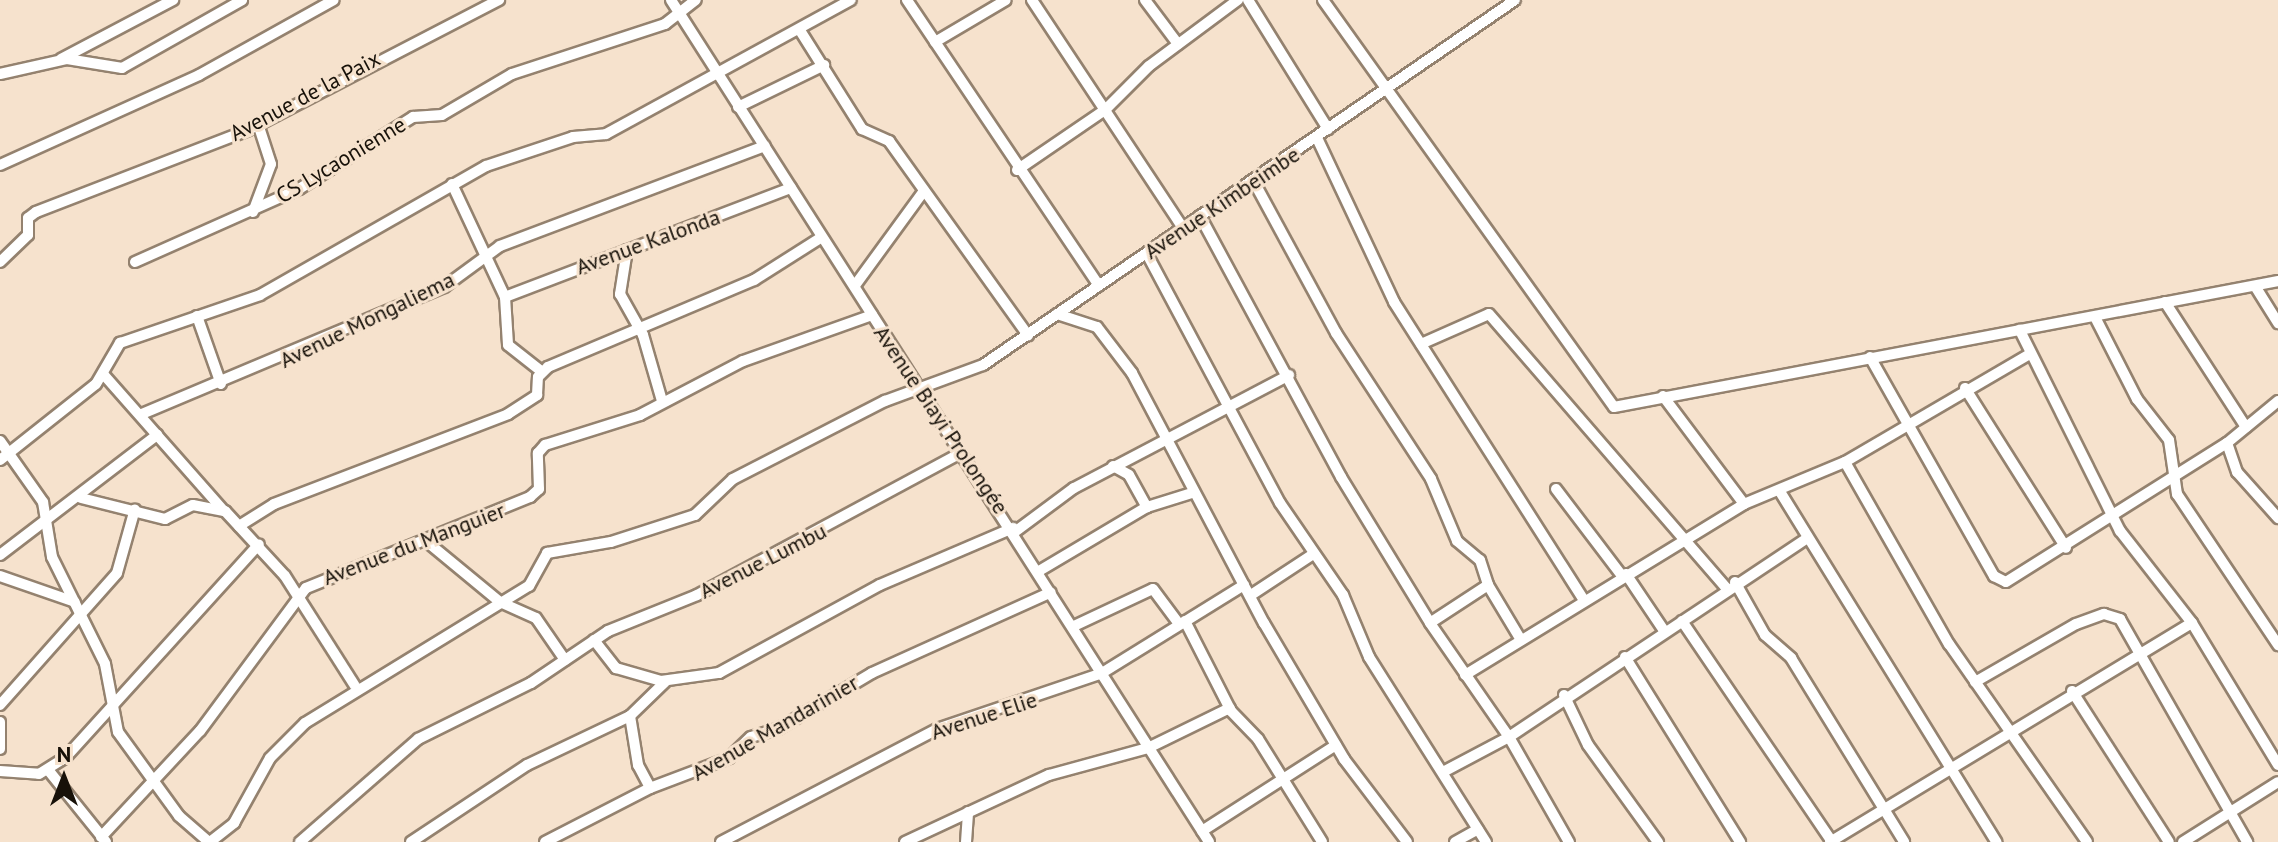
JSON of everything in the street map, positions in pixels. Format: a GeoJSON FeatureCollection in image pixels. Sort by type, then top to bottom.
{"type":"FeatureCollection","features":[{"type":"Feature","properties":{"kind":"street"},"geometry":{"type":"LineString","coordinates":[[61,59],[79,44],[173,0]]}},
{"type":"Feature","properties":{"kind":"street"},"geometry":{"type":"LineString","coordinates":[[310,0],[316,10]]}},
{"type":"Feature","properties":{"kind":"street"},"geometry":{"type":"LineString","coordinates":[[0,165],[199,75],[334,0]]}},
{"type":"Feature","properties":{"kind":"street","name":"Avenue de la Paix"},"geometry":{"type":"LineString","coordinates":[[0,262],[26,238],[36,212],[258,124],[499,0]]}},
{"type":"Feature","properties":{"kind":"street","name":"Avenue Biayi Prolongée"},"geometry":{"type":"LineString","coordinates":[[671,0],[688,5],[718,75],[822,237],[856,284],[959,454],[1014,529],[1209,842]]}},
{"type":"Feature","properties":{"kind":"street"},"geometry":{"type":"LineString","coordinates":[[0,460],[104,375],[120,343],[292,279],[452,184],[550,144],[606,134],[801,32],[851,0]]}},
{"type":"Feature","properties":{"kind":"street"},"geometry":{"type":"LineString","coordinates":[[907,0],[1017,170],[1099,286]]}},
{"type":"Feature","properties":{"kind":"street"},"geometry":{"type":"LineString","coordinates":[[935,42],[1006,0]]}},
{"type":"Feature","properties":{"kind":"street"},"geometry":{"type":"LineString","coordinates":[[1032,0],[1183,228]]}},
{"type":"Feature","properties":{"kind":"street"},"geometry":{"type":"LineString","coordinates":[[1145,0],[1178,44]]}},
{"type":"Feature","properties":{"kind":"street"},"geometry":{"type":"LineString","coordinates":[[1017,170],[1105,110],[1178,44],[1238,0]]}},
{"type":"Feature","properties":{"kind":"street"},"geometry":{"type":"LineString","coordinates":[[1248,0],[1328,129]]}},
{"type":"Feature","properties":{"kind":"street"},"geometry":{"type":"LineString","coordinates":[[1323,0],[1603,397],[1619,408],[1663,396],[2020,330],[2096,319],[2165,302],[2278,281]]}},
{"type":"Feature","properties":{"kind":"street","name":"Avenue Kimbeimbe"},"geometry":{"type":"LineString","coordinates":[[500,602],[534,581],[547,553],[611,542],[695,515],[733,479],[885,401],[922,393],[1028,335],[1515,0]]}},
{"type":"Feature","properties":{"kind":"street"},"geometry":{"type":"LineString","coordinates":[[0,74],[61,59],[122,68],[238,1]]}},
{"type":"Feature","properties":{"kind":"street","name":"CS Lycaonienne"},"geometry":{"type":"LineString","coordinates":[[135,262],[253,212],[413,117],[442,115],[512,74],[649,30],[688,5]]}},
{"type":"Feature","properties":{"kind":"street"},"geometry":{"type":"LineString","coordinates":[[801,32],[862,129],[889,141],[1028,335]]}},
{"type":"Feature","properties":{"kind":"street"},"geometry":{"type":"LineString","coordinates":[[79,44],[87,62]]}},
{"type":"Feature","properties":{"kind":"street"},"geometry":{"type":"LineString","coordinates":[[738,107],[824,65]]}},
{"type":"Feature","properties":{"kind":"street"},"geometry":{"type":"LineString","coordinates":[[253,212],[271,164],[258,124]]}},
{"type":"Feature","properties":{"kind":"street"},"geometry":{"type":"LineString","coordinates":[[1317,138],[1421,344],[1584,600]]}},
{"type":"Feature","properties":{"kind":"street","name":"Avenue Mongaliema"},"geometry":{"type":"LineString","coordinates":[[142,414],[221,384],[444,287],[487,255],[765,146]]}},
{"type":"Feature","properties":{"kind":"street"},"geometry":{"type":"LineString","coordinates":[[1253,180],[1336,333],[1431,479],[1457,541],[1480,560],[1488,585],[1521,640]]}},
{"type":"Feature","properties":{"kind":"street"},"geometry":{"type":"LineString","coordinates":[[452,184],[505,297],[508,345],[541,371]]}},
{"type":"Feature","properties":{"kind":"street","name":"Avenue Kalonda"},"geometry":{"type":"LineString","coordinates":[[505,297],[791,188]]}},
{"type":"Feature","properties":{"kind":"street"},"geometry":{"type":"LineString","coordinates":[[856,284],[923,192]]}},
{"type":"Feature","properties":{"kind":"street"},"geometry":{"type":"LineString","coordinates":[[1200,216],[1430,623],[1509,737],[1569,842]]}},
{"type":"Feature","properties":{"kind":"street"},"geometry":{"type":"LineString","coordinates":[[541,371],[754,280],[822,237]]}},
{"type":"Feature","properties":{"kind":"street"},"geometry":{"type":"LineString","coordinates":[[627,250],[620,294],[639,327],[662,401]]}},
{"type":"Feature","properties":{"kind":"street"},"geometry":{"type":"LineString","coordinates":[[1147,254],[1227,408],[1312,555],[1343,595],[1369,657],[1486,842]]}},
{"type":"Feature","properties":{"kind":"street"},"geometry":{"type":"LineString","coordinates":[[2255,286],[2278,323]]}},
{"type":"Feature","properties":{"kind":"street"},"geometry":{"type":"LineString","coordinates":[[2165,302],[2246,427]]}},
{"type":"Feature","properties":{"kind":"street"},"geometry":{"type":"LineString","coordinates":[[1057,314],[1106,334],[1192,493],[1336,745],[1407,842]]}},
{"type":"Feature","properties":{"kind":"street"},"geometry":{"type":"LineString","coordinates":[[1421,344],[1489,314],[1682,539],[1730,585],[1887,810],[1904,842]]}},
{"type":"Feature","properties":{"kind":"street","name":"Avenue du Manguier"},"geometry":{"type":"LineString","coordinates":[[104,839],[258,659],[297,595],[334,571],[426,541],[530,497],[539,489],[538,453],[545,445],[662,401],[743,361],[872,315]]}},
{"type":"Feature","properties":{"kind":"street"},"geometry":{"type":"LineString","coordinates":[[197,316],[221,384]]}},
{"type":"Feature","properties":{"kind":"street"},"geometry":{"type":"LineString","coordinates":[[2096,319],[2137,399],[2169,440],[2177,494],[2278,645]]}},
{"type":"Feature","properties":{"kind":"street"},"geometry":{"type":"LineString","coordinates":[[2020,330],[2116,514],[2125,538],[2192,623],[2278,765]]}},
{"type":"Feature","properties":{"kind":"street"},"geometry":{"type":"LineString","coordinates":[[1465,675],[1682,539],[1744,504],[1845,462],[1965,388],[2030,354]]}},
{"type":"Feature","properties":{"kind":"street"},"geometry":{"type":"LineString","coordinates":[[1870,357],[1999,581],[2066,548],[2175,478],[2227,443],[2278,401]]}},
{"type":"Feature","properties":{"kind":"street"},"geometry":{"type":"LineString","coordinates":[[239,526],[274,504],[508,414],[537,395],[541,371]]}},
{"type":"Feature","properties":{"kind":"street"},"geometry":{"type":"LineString","coordinates":[[104,375],[142,414],[225,511],[259,544],[297,595],[355,686]]}},
{"type":"Feature","properties":{"kind":"street"},"geometry":{"type":"LineString","coordinates":[[594,640],[616,668],[665,682],[719,673],[880,585],[1014,529],[1113,466],[1289,375]]}},
{"type":"Feature","properties":{"kind":"street"},"geometry":{"type":"LineString","coordinates":[[1965,388],[2066,548]]}},
{"type":"Feature","properties":{"kind":"street"},"geometry":{"type":"LineString","coordinates":[[1663,396],[1744,504]]}},
{"type":"Feature","properties":{"kind":"street"},"geometry":{"type":"LineString","coordinates":[[0,555],[81,498],[157,435]]}},
{"type":"Feature","properties":{"kind":"street"},"geometry":{"type":"LineString","coordinates":[[0,441],[11,452],[48,520],[52,557],[105,664],[112,712],[152,781],[209,842],[255,794],[270,758],[355,686],[500,602]]}},
{"type":"Feature","properties":{"kind":"street"},"geometry":{"type":"LineString","coordinates":[[2227,443],[2237,472],[2278,518]]}},
{"type":"Feature","properties":{"kind":"street","name":"Avenue Lumbu"},"geometry":{"type":"LineString","coordinates":[[300,842],[418,739],[565,660],[594,640],[820,532],[959,454]]}},
{"type":"Feature","properties":{"kind":"street"},"geometry":{"type":"LineString","coordinates":[[1845,462],[1975,682],[2087,842]]}},
{"type":"Feature","properties":{"kind":"street"},"geometry":{"type":"LineString","coordinates":[[1113,466],[1129,475],[1147,507]]}},
{"type":"Feature","properties":{"kind":"street"},"geometry":{"type":"LineString","coordinates":[[1556,489],[1665,632]]}},
{"type":"Feature","properties":{"kind":"street"},"geometry":{"type":"LineString","coordinates":[[1779,490],[1948,771],[1996,842]]}},
{"type":"Feature","properties":{"kind":"street"},"geometry":{"type":"LineString","coordinates":[[1039,571],[1147,507],[1192,493]]}},
{"type":"Feature","properties":{"kind":"street"},"geometry":{"type":"LineString","coordinates":[[81,498],[135,509],[165,519],[193,505],[225,511]]}},
{"type":"Feature","properties":{"kind":"street"},"geometry":{"type":"LineString","coordinates":[[0,705],[117,573],[135,509]]}},
{"type":"Feature","properties":{"kind":"street"},"geometry":{"type":"LineString","coordinates":[[1443,772],[1509,737],[1564,695],[1807,538]]}},
{"type":"Feature","properties":{"kind":"street"},"geometry":{"type":"LineString","coordinates":[[426,541],[500,602],[536,618],[565,660]]}},
{"type":"Feature","properties":{"kind":"street"},"geometry":{"type":"LineString","coordinates":[[0,771],[49,771],[112,712],[259,544]]}},
{"type":"Feature","properties":{"kind":"street"},"geometry":{"type":"LineString","coordinates":[[1251,595],[1312,555]]}},
{"type":"Feature","properties":{"kind":"street"},"geometry":{"type":"LineString","coordinates":[[0,576],[75,602]]}},
{"type":"Feature","properties":{"kind":"street","name":"Avenue Elie"},"geometry":{"type":"LineString","coordinates":[[721,842],[937,729],[1102,673],[1244,585]]}},
{"type":"Feature","properties":{"kind":"street"},"geometry":{"type":"LineString","coordinates":[[1430,623],[1488,585]]}},
{"type":"Feature","properties":{"kind":"street"},"geometry":{"type":"LineString","coordinates":[[1074,626],[1153,589],[1182,623],[1230,708],[1284,781],[1322,842]]}},
{"type":"Feature","properties":{"kind":"street","name":"Avenue Mandarinier"},"geometry":{"type":"LineString","coordinates":[[545,842],[650,788],[688,779],[872,673],[1051,592]]}},
{"type":"Feature","properties":{"kind":"street"},"geometry":{"type":"LineString","coordinates":[[1975,682],[2104,614],[2120,619],[2247,842]]}},
{"type":"Feature","properties":{"kind":"street"},"geometry":{"type":"LineString","coordinates":[[1682,621],[1831,841],[1887,810],[2072,691],[2192,623]]}},
{"type":"Feature","properties":{"kind":"street"},"geometry":{"type":"LineString","coordinates":[[1625,657],[1740,842]]}},
{"type":"Feature","properties":{"kind":"street"},"geometry":{"type":"LineString","coordinates":[[411,842],[546,754],[630,716],[665,682]]}},
{"type":"Feature","properties":{"kind":"street"},"geometry":{"type":"LineString","coordinates":[[2072,691],[2169,842]]}},
{"type":"Feature","properties":{"kind":"street"},"geometry":{"type":"LineString","coordinates":[[1564,695],[1588,745],[1658,842]]}},
{"type":"Feature","properties":{"kind":"street"},"geometry":{"type":"LineString","coordinates":[[905,842],[1049,775],[1148,748],[1230,708]]}},
{"type":"Feature","properties":{"kind":"street"},"geometry":{"type":"LineString","coordinates":[[630,716],[638,765],[650,788]]}},
{"type":"Feature","properties":{"kind":"street"},"geometry":{"type":"LineString","coordinates":[[0,722],[0,749]]}},
{"type":"Feature","properties":{"kind":"street"},"geometry":{"type":"LineString","coordinates":[[1202,831],[1336,745]]}},
{"type":"Feature","properties":{"kind":"street"},"geometry":{"type":"LineString","coordinates":[[49,771],[104,839]]}},
{"type":"Feature","properties":{"kind":"street"},"geometry":{"type":"LineString","coordinates":[[2183,842],[2232,815],[2278,782]]}},
{"type":"Feature","properties":{"kind":"street"},"geometry":{"type":"LineString","coordinates":[[966,842],[968,812]]}},
{"type":"Feature","properties":{"kind":"street"},"geometry":{"type":"LineString","coordinates":[[1455,842],[1478,829]]}}]}
